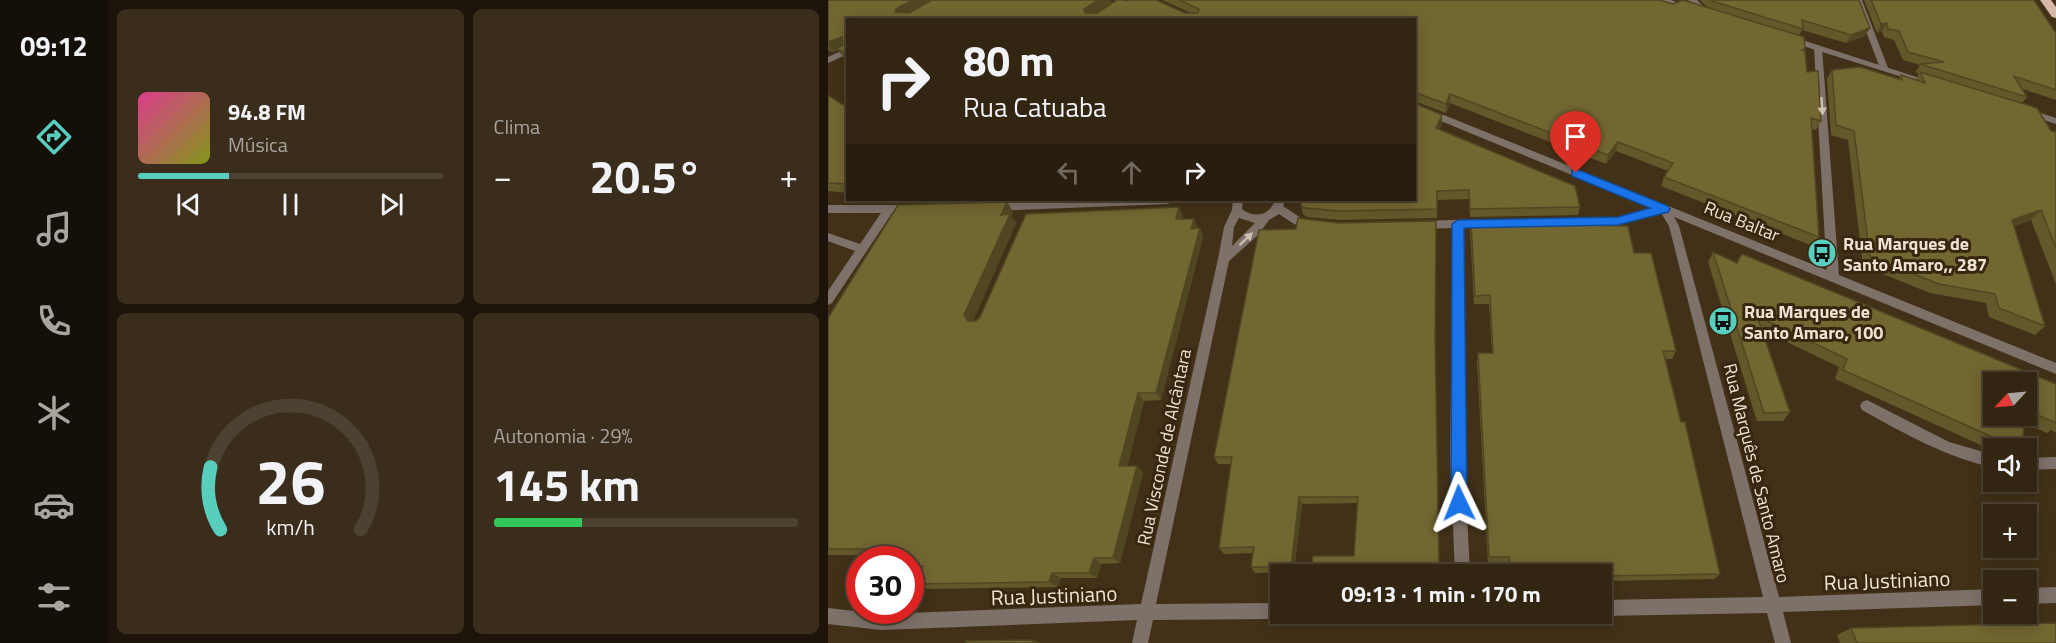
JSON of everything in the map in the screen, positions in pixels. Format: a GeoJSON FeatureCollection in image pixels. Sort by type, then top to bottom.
{"type":"FeatureCollection","features":[{"type":"Feature","properties":{"kind":"highway"},"geometry":{"type":"LineString","coordinates":[[2045,0],[2056,15]]}},
{"type":"Feature","properties":{"kind":"street"},"geometry":{"type":"LineString","coordinates":[[1663,0],[1717,17]]}},
{"type":"Feature","properties":{"kind":"street"},"geometry":{"type":"LineString","coordinates":[[1692,0],[1707,14]]}},
{"type":"Feature","properties":{"kind":"street"},"geometry":{"type":"LineString","coordinates":[[1858,0],[1884,68]]}},
{"type":"Feature","properties":{"kind":"street"},"geometry":{"type":"LineString","coordinates":[[1778,36],[1937,85]]}},
{"type":"Feature","properties":{"kind":"street"},"geometry":{"type":"LineString","coordinates":[[1818,48],[1833,276]]}},
{"type":"Feature","properties":{"kind":"street"},"geometry":{"type":"LineString","coordinates":[[828,60],[846,51]]}},
{"type":"Feature","properties":{"kind":"street","name":"Rua Baltar"},"geometry":{"type":"LineString","coordinates":[[1416,107],[2056,369]]}},
{"type":"Feature","properties":{"kind":"street"},"geometry":{"type":"LineString","coordinates":[[2013,108],[2056,121]]}},
{"type":"Feature","properties":{"kind":"street"},"geometry":{"type":"LineString","coordinates":[[987,207],[1149,201]]}},
{"type":"Feature","properties":{"kind":"street"},"geometry":{"type":"LineString","coordinates":[[1224,259],[1279,204],[1305,223],[1330,226]]}},
{"type":"Feature","properties":{"kind":"street"},"geometry":{"type":"LineString","coordinates":[[1237,205],[1245,217],[1265,218]]}},
{"type":"Feature","properties":{"kind":"street","name":"Rua Visconde de Alcântara"},"geometry":{"type":"LineString","coordinates":[[1140,643],[1224,259],[1229,227],[1237,205]]}},
{"type":"Feature","properties":{"kind":"street"},"geometry":{"type":"LineString","coordinates":[[828,209],[926,209]]}},
{"type":"Feature","properties":{"kind":"street"},"geometry":{"type":"LineString","coordinates":[[1561,222],[1618,221],[1664,209]]}},
{"type":"Feature","properties":{"kind":"street","name":"Rua Marquês de Santo Amaro"},"geometry":{"type":"LineString","coordinates":[[1664,209],[1674,226],[1783,643]]}},
{"type":"Feature","properties":{"kind":"street"},"geometry":{"type":"LineString","coordinates":[[828,300],[888,210]]}},
{"type":"Feature","properties":{"kind":"street"},"geometry":{"type":"LineString","coordinates":[[1412,225],[1492,223]]}},
{"type":"Feature","properties":{"kind":"street"},"geometry":{"type":"LineString","coordinates":[[1458,224],[1457,455],[1462,564]]}},
{"type":"Feature","properties":{"kind":"street"},"geometry":{"type":"LineString","coordinates":[[828,237],[862,249]]}},
{"type":"Feature","properties":{"kind":"street"},"geometry":{"type":"LineString","coordinates":[[1867,406],[1924,438],[1983,460]]}},
{"type":"Feature","properties":{"kind":"street"},"geometry":{"type":"LineString","coordinates":[[2037,464],[2056,463]]}},
{"type":"Feature","properties":{"kind":"street"},"geometry":{"type":"LineString","coordinates":[[2037,596],[2056,595]]}},
{"type":"Feature","properties":{"kind":"street","name":"Rua Justiniano"},"geometry":{"type":"LineString","coordinates":[[1612,608],[1983,597]]}},
{"type":"Feature","properties":{"kind":"street","name":"Rua Justiniano"},"geometry":{"type":"LineString","coordinates":[[828,616],[881,622],[1147,612],[1270,611]]}},
{"type":"Feature","properties":{"kind":"building"},"geometry":{"type":"Polygon","coordinates":[[[828,0],[912,0],[896,9],[895,12],[909,13],[932,0],[1098,0],[1084,9],[1085,13],[1097,13],[1117,0],[1156,0],[1185,13],[1198,13],[1199,9],[1179,0],[1659,0],[1673,4],[1683,0],[1804,37],[1805,49],[1802,50],[1805,51],[1807,72],[1818,71],[1821,121],[1811,118],[1819,237],[1664,177],[1673,163],[1618,142],[1608,155],[1450,94],[1446,104],[1416,93],[1416,18],[846,18],[846,54],[837,49],[843,45],[842,37],[828,42],[828,0]]]}},
{"type":"Feature","properties":{"kind":"building"},"geometry":{"type":"Polygon","coordinates":[[[1711,0],[1859,0],[1870,28],[1851,35],[1802,20],[1803,29],[1711,0]]]}},
{"type":"Feature","properties":{"kind":"building"},"geometry":{"type":"Polygon","coordinates":[[[1871,0],[2034,0],[2056,33],[2056,90],[2014,76],[2027,97],[1920,64],[1944,62],[1908,52],[1899,31],[1888,29],[1887,23],[1881,24],[1871,0]]]}},
{"type":"Feature","properties":{"kind":"building"},"geometry":{"type":"Polygon","coordinates":[[[1860,67],[1902,80],[1901,75],[1925,83],[1920,72],[2037,108],[2051,131],[2056,132],[2056,248],[2041,210],[2012,220],[2045,326],[1999,308],[1995,294],[1939,284],[1870,257],[1854,131],[1836,125],[1832,70],[1860,67]]]}},
{"type":"Feature","properties":{"kind":"building"},"geometry":{"type":"Polygon","coordinates":[[[828,95],[843,105],[846,104],[846,184],[828,183],[828,95]]]}},
{"type":"Feature","properties":{"kind":"building"},"geometry":{"type":"Polygon","coordinates":[[[1416,104],[1442,115],[1436,128],[1575,186],[1580,207],[1470,209],[1469,190],[1437,191],[1437,209],[1339,211],[1305,208],[1301,206],[1301,202],[1416,201],[1416,104]]]}},
{"type":"Feature","properties":{"kind":"building"},"geometry":{"type":"Polygon","coordinates":[[[1007,202],[1001,215],[1010,214],[964,315],[968,321],[976,321],[980,317],[1026,214],[1179,207],[1176,219],[1194,219],[1191,229],[1200,228],[1156,393],[1138,393],[1119,466],[1137,466],[1113,558],[1094,558],[1089,573],[1052,573],[1049,582],[924,584],[924,546],[846,546],[846,549],[828,549],[828,318],[898,205],[1007,202]]]}},
{"type":"Feature","properties":{"kind":"building"},"geometry":{"type":"Polygon","coordinates":[[[1298,218],[1338,223],[1436,221],[1435,340],[1439,564],[1312,564],[1313,556],[1354,556],[1358,497],[1299,497],[1291,564],[1251,567],[1254,547],[1219,548],[1232,457],[1214,457],[1259,230],[1296,229],[1298,218]]]}},
{"type":"Feature","properties":{"kind":"building"},"geometry":{"type":"Polygon","coordinates":[[[1584,219],[1586,225],[1628,226],[1634,253],[1651,253],[1676,351],[1663,351],[1681,422],[1685,422],[1720,574],[1612,576],[1612,564],[1509,564],[1509,557],[1489,557],[1478,353],[1493,353],[1490,295],[1475,296],[1471,221],[1584,219]]]}},
{"type":"Feature","properties":{"kind":"building"},"geometry":{"type":"Polygon","coordinates":[[[1713,252],[1737,263],[1742,254],[2027,372],[1983,372],[1983,426],[2024,426],[2023,438],[1995,438],[1843,370],[1847,359],[1757,316],[1790,412],[1764,413],[1713,252]]]}},
{"type":"Feature","properties":{"kind":"building"},"geometry":{"type":"Polygon","coordinates":[[[2037,376],[2056,384],[2056,423],[2037,414],[2037,376]]]}},
{"type":"Feature","properties":{"kind":"building"},"geometry":{"type":"Polygon","coordinates":[[[2056,623],[2056,643],[1857,643],[1851,628],[2037,624],[2056,623]]]}},
{"type":"Feature","properties":{"kind":"building"},"geometry":{"type":"Polygon","coordinates":[[[1033,640],[1032,643],[966,643],[966,641],[1033,640]]]}},
{"type":"Feature","properties":{"kind":"place","name":"Rua Marques de Santo Amaro,, 287"},"geometry":{"type":"Point","coordinates":[1822,253]}},
{"type":"Feature","properties":{"kind":"place","name":"Rua Marques de Santo Amaro, 100"},"geometry":{"type":"Point","coordinates":[1723,321]}},
{"type":"Feature","properties":{"kind":"route"},"geometry":{"type":"LineString","coordinates":[[1459,503],[1457,455],[1458,224],[1618,221],[1664,209],[1576,173]]}}]}
